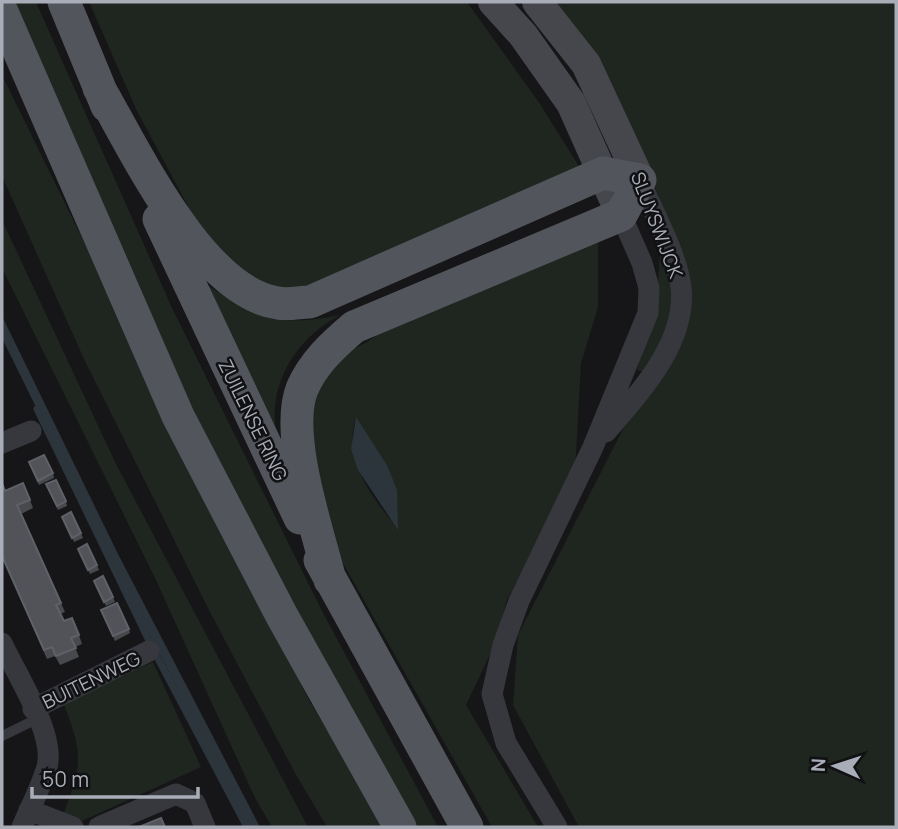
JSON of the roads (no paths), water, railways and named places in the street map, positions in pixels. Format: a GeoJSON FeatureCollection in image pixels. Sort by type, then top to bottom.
{"type":"FeatureCollection","features":[{"type":"Feature","properties":{"kind":"main road","name":"ZUILENSE RING"},"geometry":{"type":"LineString","coordinates":[[64,2],[99,88],[330,580],[467,827]]}},
{"type":"Feature","properties":{"kind":"main road","name":"SLUYSWIJCK"},"geometry":{"type":"LineString","coordinates":[[493,2],[523,35],[571,103],[621,215]]}},
{"type":"Feature","properties":{"kind":"main road","name":"SLUYSWIJCK"},"geometry":{"type":"LineString","coordinates":[[537,2],[586,64],[640,180]]}},
{"type":"Feature","properties":{"kind":"main road"},"geometry":{"type":"LineString","coordinates":[[2,12],[178,416],[282,616],[400,827]]}},
{"type":"Feature","properties":{"kind":"main road"},"geometry":{"type":"LineString","coordinates":[[99,88],[165,202],[210,263],[233,283],[278,303],[310,302],[603,173],[640,180],[621,215],[354,327],[333,345],[313,369],[301,391],[296,417],[298,450],[330,580]]}},
{"type":"Feature","properties":{"kind":"street","name":"SLUYSWIJCK"},"geometry":{"type":"LineString","coordinates":[[593,447],[630,403],[671,345],[680,316],[681,285],[640,180]]}},
{"type":"Feature","properties":{"kind":"street","name":"SLUYSWIJCK"},"geometry":{"type":"LineString","coordinates":[[558,827],[506,743],[492,694],[503,645],[519,601],[593,447],[648,313],[649,288],[642,263],[621,215]]}},
{"type":"Feature","properties":{"kind":"street"},"geometry":{"type":"LineString","coordinates":[[2,443],[30,431]]}},
{"type":"Feature","properties":{"kind":"street","name":"BUITENWEG"},"geometry":{"type":"LineString","coordinates":[[2,643],[48,744],[47,766],[25,818]]}},
{"type":"Feature","properties":{"kind":"street","name":"BUITENWEG"},"geometry":{"type":"LineString","coordinates":[[36,714],[149,651]]}},
{"type":"Feature","properties":{"kind":"street"},"geometry":{"type":"LineString","coordinates":[[99,827],[176,794],[195,803],[205,827]]}},
{"type":"Feature","properties":{"kind":"street"},"geometry":{"type":"LineString","coordinates":[[25,818],[73,827]]}},
{"type":"Feature","properties":{"kind":"lane","name":"BUITENWEG"},"geometry":{"type":"LineString","coordinates":[[2,736],[36,714]]}},
{"type":"Feature","properties":{"kind":"waterway"},"geometry":{"type":"LineString","coordinates":[[37,409],[154,651],[247,827]]}}]}
